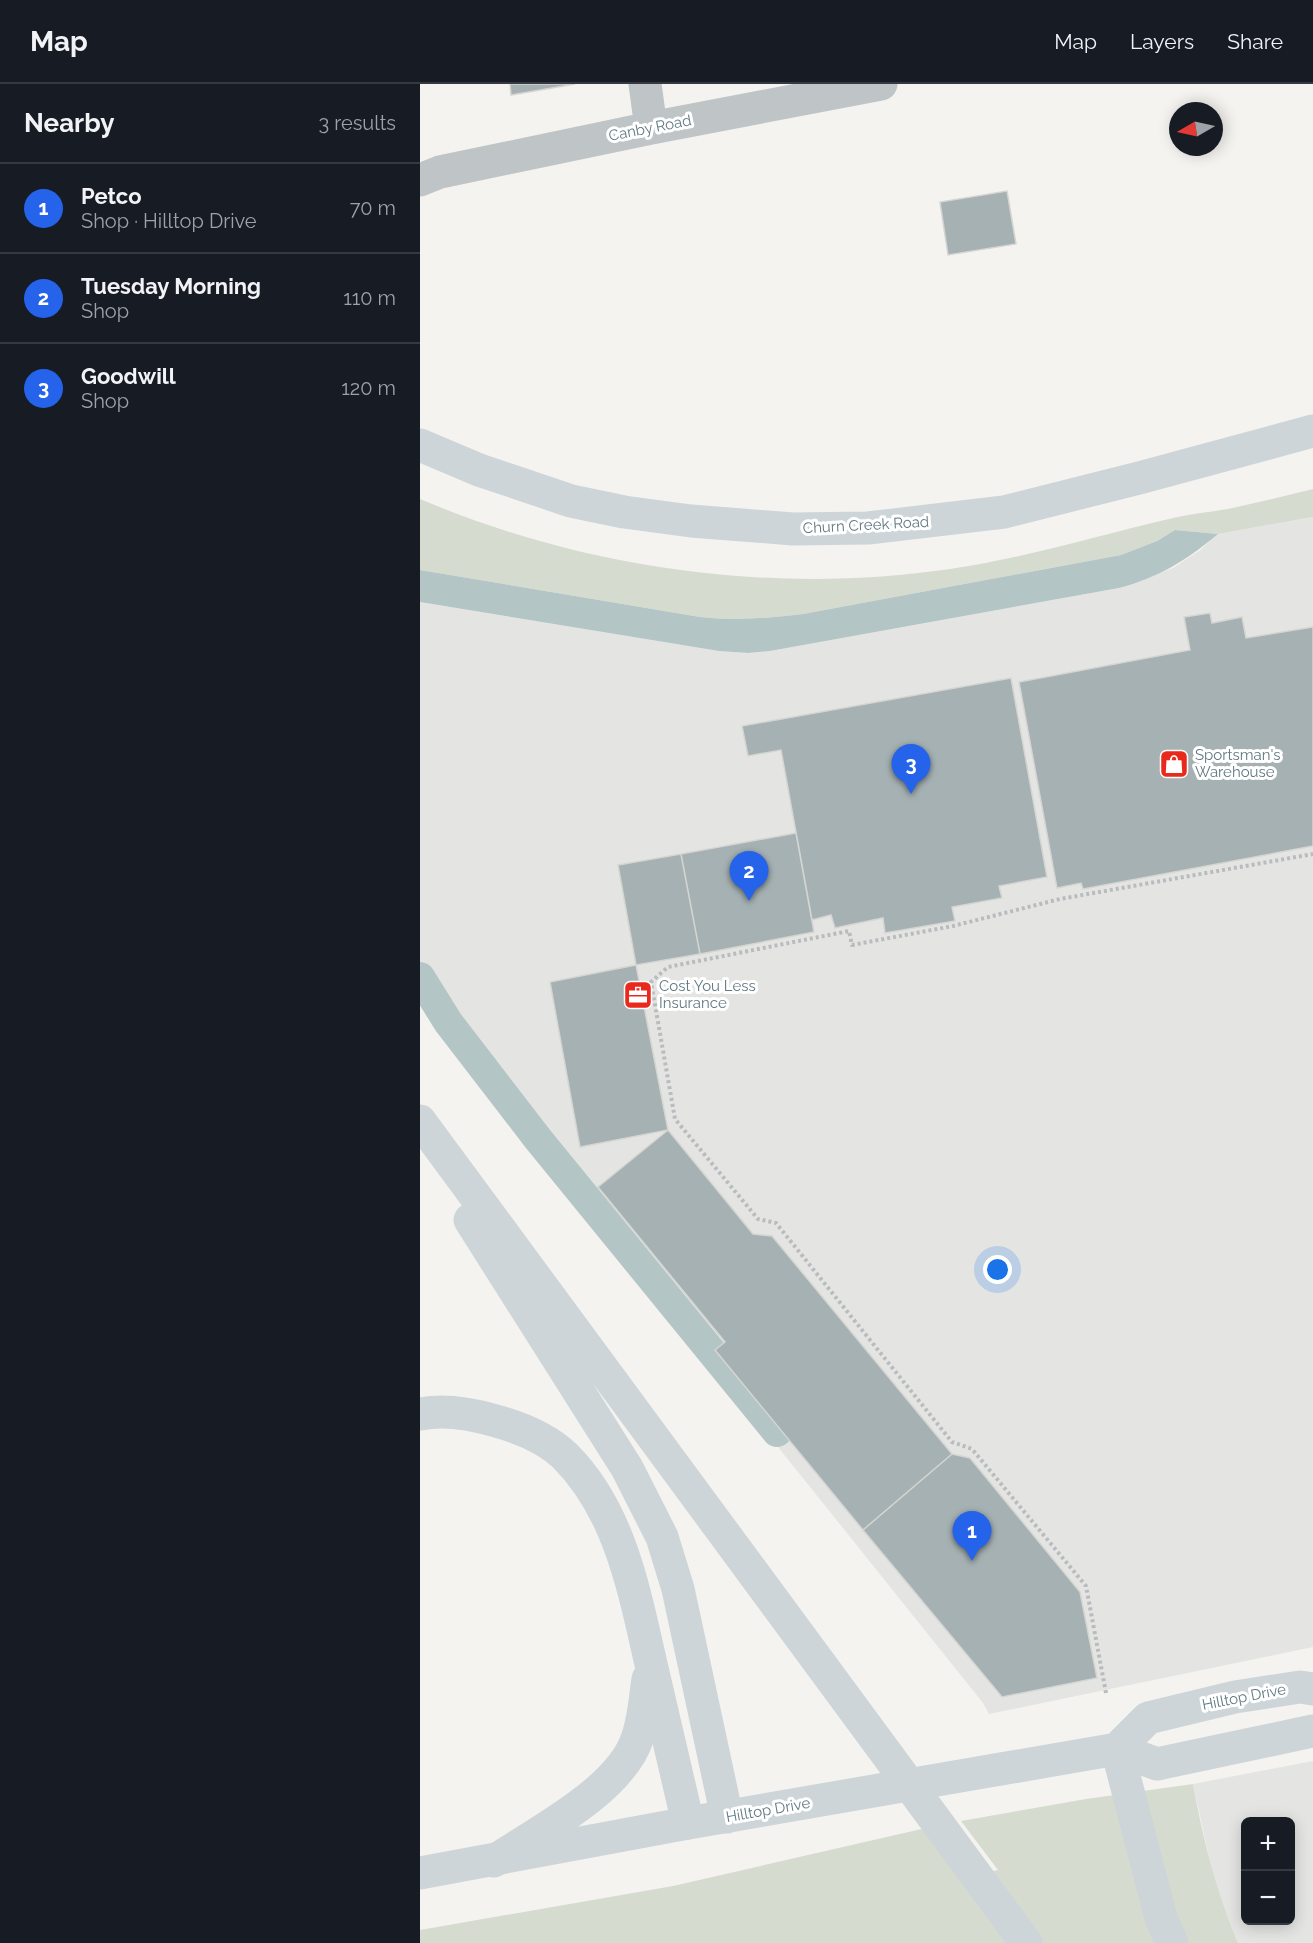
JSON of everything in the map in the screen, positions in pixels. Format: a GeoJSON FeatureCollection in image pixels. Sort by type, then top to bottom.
{"type":"FeatureCollection","features":[{"type":"Feature","properties":{"kind":"main road","name":"Churn Creek Road"},"geometry":{"type":"LineString","coordinates":[[420,445],[479,470],[571,501],[624,512],[691,521],[793,529],[868,528],[1004,512],[1313,431]]}},
{"type":"Feature","properties":{"kind":"main road"},"geometry":{"type":"LineString","coordinates":[[420,1121],[1026,1943]]}},
{"type":"Feature","properties":{"kind":"main road"},"geometry":{"type":"LineString","coordinates":[[420,1137],[546,1342],[627,1468],[662,1537],[678,1589],[727,1817]]}},
{"type":"Feature","properties":{"kind":"main road"},"geometry":{"type":"LineString","coordinates":[[420,1413],[478,1416],[523,1429],[542,1439],[564,1455],[584,1479],[605,1511],[624,1553],[688,1823]]}},
{"type":"Feature","properties":{"kind":"main road"},"geometry":{"type":"LineString","coordinates":[[494,1861],[587,1800],[603,1788],[625,1764],[638,1739],[650,1663]]}},
{"type":"Feature","properties":{"kind":"main road","name":"Hilltop Drive"},"geometry":{"type":"LineString","coordinates":[[420,1873],[688,1823],[1117,1749],[1148,1718],[1235,1697],[1300,1687],[1313,1689]]}},
{"type":"Feature","properties":{"kind":"main road"},"geometry":{"type":"LineString","coordinates":[[1117,1749],[1157,1764],[1313,1731]]}},
{"type":"Feature","properties":{"kind":"main road"},"geometry":{"type":"LineString","coordinates":[[1117,1749],[1161,1918],[1172,1943]]}},
{"type":"Feature","properties":{"kind":"street"},"geometry":{"type":"LineString","coordinates":[[645,84],[651,128]]}},
{"type":"Feature","properties":{"kind":"street","name":"Canby Road"},"geometry":{"type":"LineString","coordinates":[[420,180],[448,170],[881,84]]}},
{"type":"Feature","properties":{"kind":"path"},"geometry":{"type":"LineString","coordinates":[[1106,1693],[1086,1586],[972,1449],[952,1442],[776,1223],[758,1219],[675,1119],[651,982],[668,967],[849,931],[852,945],[953,926],[1060,899],[1313,854]]}},
{"type":"Feature","properties":{"kind":"shaded area"},"geometry":{"type":"Polygon","coordinates":[[[1313,489],[1313,517],[1218,534],[1175,530],[1157,541],[1121,555],[777,617],[739,619],[700,617],[420,570],[420,499],[483,523],[547,543],[613,559],[680,570],[748,577],[815,579],[883,576],[978,564],[1033,553],[1176,517],[1228,509],[1313,489]]]}},
{"type":"Feature","properties":{"kind":"shaded area"},"geometry":{"type":"Polygon","coordinates":[[[1313,517],[1313,1647],[989,1714],[983,1703],[706,1357],[716,1348],[502,1082],[450,1014],[420,965],[420,602],[719,651],[748,653],[770,651],[1119,588],[1173,568],[1199,551],[1218,534],[1313,517]]]}},
{"type":"Feature","properties":{"kind":"shaded area"},"geometry":{"type":"Polygon","coordinates":[[[1175,530],[1218,534],[1172,567],[1147,579],[1119,588],[770,651],[748,653],[719,651],[420,602],[420,570],[700,617],[739,619],[777,617],[1121,555],[1157,541],[1175,530]]]}},
{"type":"Feature","properties":{"kind":"shaded area"},"geometry":{"type":"Polygon","coordinates":[[[1313,1761],[1313,1943],[1238,1943],[1224,1909],[1211,1866],[1193,1784],[1313,1761]]]}},
{"type":"Feature","properties":{"kind":"shaded area"},"geometry":{"type":"Polygon","coordinates":[[[1193,1784],[1211,1865],[1238,1943],[420,1943],[420,1930],[673,1886],[926,1828],[963,1878],[998,1870],[961,1821],[1086,1799],[1193,1784]]]}},
{"type":"Feature","properties":{"kind":"building"},"geometry":{"type":"Polygon","coordinates":[[[510,84],[575,84],[511,95],[510,84]]]}},
{"type":"Feature","properties":{"kind":"building"},"geometry":{"type":"Polygon","coordinates":[[[1007,191],[1016,244],[948,255],[940,202],[1007,191]]]}},
{"type":"Feature","properties":{"kind":"building","name":"Sportsman's Warehouse"},"geometry":{"type":"Polygon","coordinates":[[[1210,613],[1212,623],[1242,617],[1246,638],[1313,627],[1313,846],[1083,889],[1081,883],[1057,888],[1019,682],[1190,650],[1184,617],[1210,613]]]}},
{"type":"Feature","properties":{"kind":"building"},"geometry":{"type":"Polygon","coordinates":[[[1011,678],[1047,877],[999,886],[1002,898],[952,907],[955,921],[885,933],[883,918],[835,928],[831,915],[812,920],[781,750],[748,756],[742,726],[1011,678]]]}},
{"type":"Feature","properties":{"kind":"building"},"geometry":{"type":"Polygon","coordinates":[[[796,833],[814,932],[700,954],[681,854],[796,833]]]}},
{"type":"Feature","properties":{"kind":"building"},"geometry":{"type":"Polygon","coordinates":[[[681,854],[700,954],[636,965],[618,865],[681,854]]]}},
{"type":"Feature","properties":{"kind":"building"},"geometry":{"type":"Polygon","coordinates":[[[636,965],[668,1130],[580,1147],[550,982],[636,965]]]}},
{"type":"Feature","properties":{"kind":"building"},"geometry":{"type":"Polygon","coordinates":[[[668,1130],[753,1234],[772,1236],[952,1454],[863,1530],[715,1350],[725,1342],[598,1187],[668,1130]]]}},
{"type":"Feature","properties":{"kind":"building"},"geometry":{"type":"Polygon","coordinates":[[[952,1454],[970,1458],[1080,1592],[1097,1678],[1002,1697],[863,1530],[952,1454]]]}},
{"type":"Feature","properties":{"kind":"waterway"},"geometry":{"type":"LineString","coordinates":[[420,977],[448,1022],[538,1139],[777,1432]]}},
{"type":"Feature","properties":{"kind":"place","name":"Sportsman's Warehouse"},"geometry":{"type":"Point","coordinates":[1174,764]}},
{"type":"Feature","properties":{"kind":"place","name":"Goodwill"},"geometry":{"type":"Point","coordinates":[911,794]}},
{"type":"Feature","properties":{"kind":"place","name":"Tuesday Morning"},"geometry":{"type":"Point","coordinates":[749,901]}},
{"type":"Feature","properties":{"kind":"place","name":"Cost You Less Insurance"},"geometry":{"type":"Point","coordinates":[638,995]}},
{"type":"Feature","properties":{"kind":"place","name":"Petco"},"geometry":{"type":"Point","coordinates":[972,1561]}}]}
